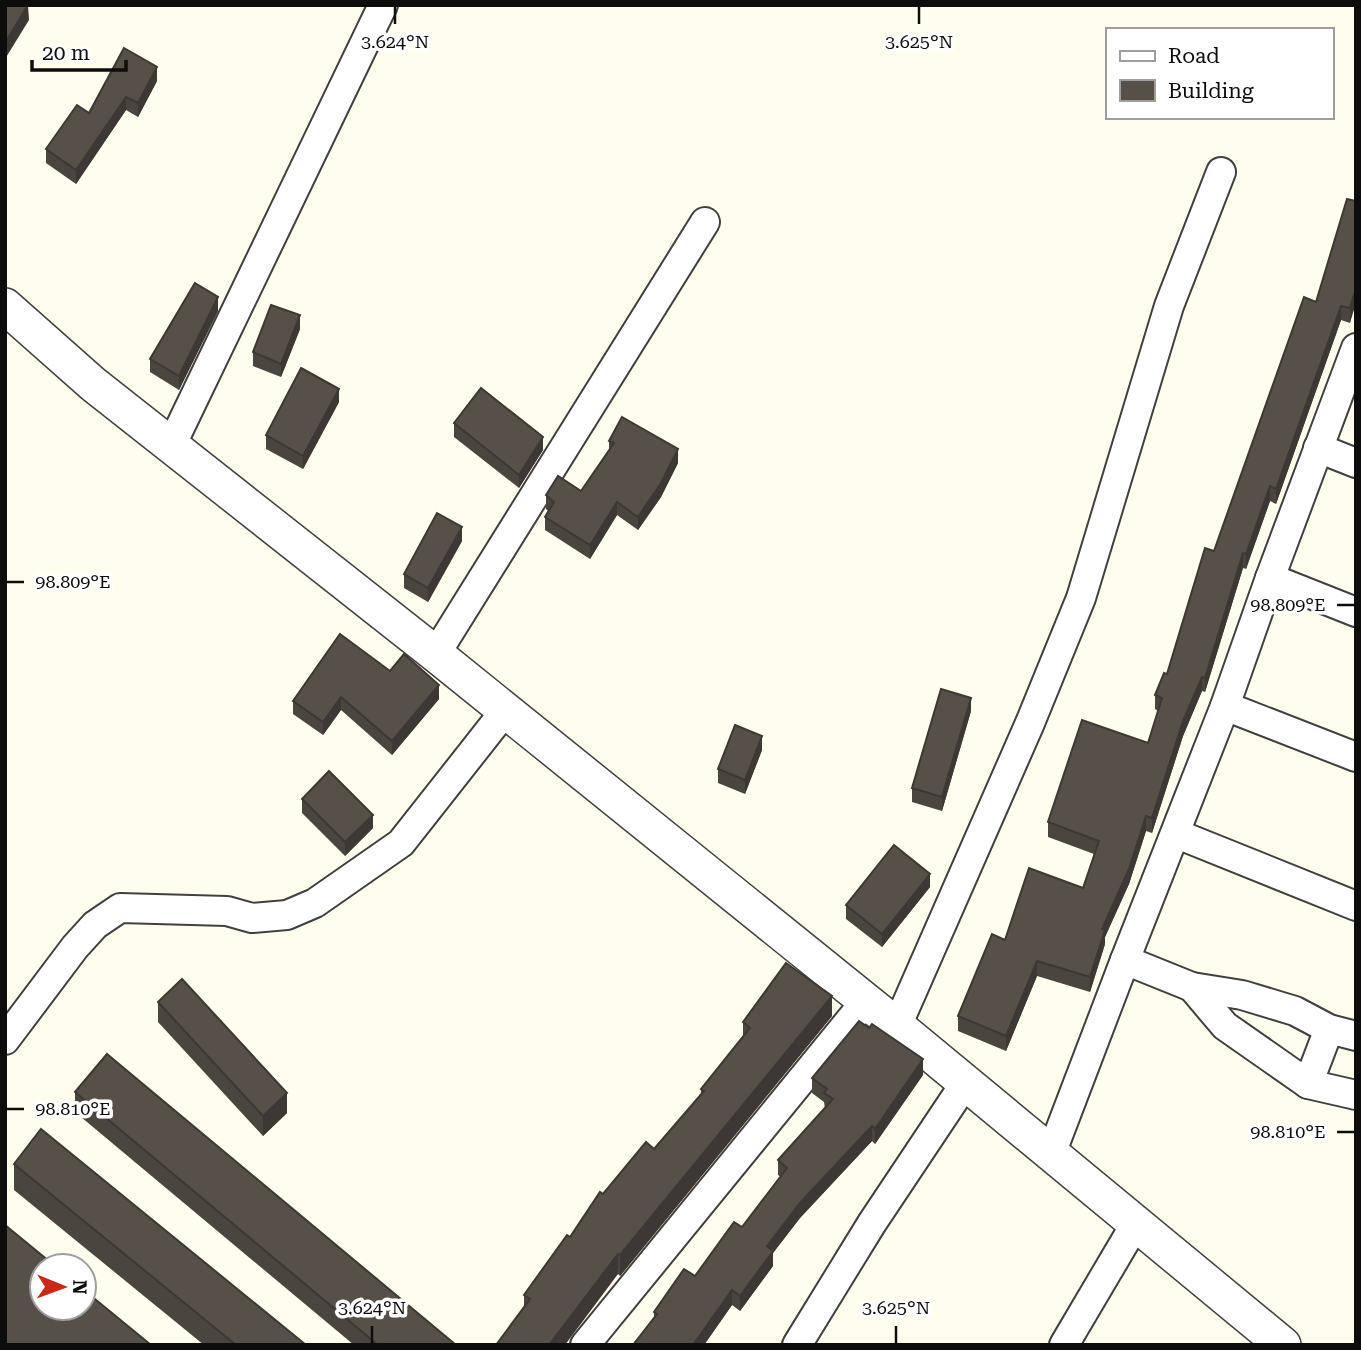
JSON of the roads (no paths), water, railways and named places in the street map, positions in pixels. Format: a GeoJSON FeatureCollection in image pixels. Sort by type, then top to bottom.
{"type":"FeatureCollection","features":[{"type":"Feature","properties":{"kind":"street"},"geometry":{"type":"LineString","coordinates":[[171,446],[383,5]]}},
{"type":"Feature","properties":{"kind":"street"},"geometry":{"type":"LineString","coordinates":[[897,1026],[1030,723],[1081,598],[1169,306],[1221,172]]}},
{"type":"Feature","properties":{"kind":"street"},"geometry":{"type":"LineString","coordinates":[[435,655],[705,222]]}},
{"type":"Feature","properties":{"kind":"street"},"geometry":{"type":"LineString","coordinates":[[5,306],[93,384],[897,1026],[1283,1345]]}},
{"type":"Feature","properties":{"kind":"street"},"geometry":{"type":"LineString","coordinates":[[1051,1154],[1226,706],[1270,578],[1356,348]]}},
{"type":"Feature","properties":{"kind":"street"},"geometry":{"type":"LineString","coordinates":[[1318,448],[1356,463]]}},
{"type":"Feature","properties":{"kind":"street"},"geometry":{"type":"LineString","coordinates":[[1270,578],[1356,612]]}},
{"type":"Feature","properties":{"kind":"street"},"geometry":{"type":"LineString","coordinates":[[1226,706],[1356,757]]}},
{"type":"Feature","properties":{"kind":"street"},"geometry":{"type":"LineString","coordinates":[[5,1040],[75,947],[95,925],[120,908],[227,911],[252,918],[287,915],[315,903],[401,843],[505,711]]}},
{"type":"Feature","properties":{"kind":"street"},"geometry":{"type":"LineString","coordinates":[[1177,834],[1356,906]]}},
{"type":"Feature","properties":{"kind":"street"},"geometry":{"type":"LineString","coordinates":[[1125,960],[1192,987],[1242,995],[1295,1011],[1343,1033],[1308,1084]]}},
{"type":"Feature","properties":{"kind":"street"},"geometry":{"type":"LineString","coordinates":[[1192,987],[1225,1026],[1308,1084],[1356,1095]]}},
{"type":"Feature","properties":{"kind":"street"},"geometry":{"type":"LineString","coordinates":[[585,1345],[865,1002]]}},
{"type":"Feature","properties":{"kind":"street"},"geometry":{"type":"LineString","coordinates":[[797,1345],[823,1299],[966,1082]]}},
{"type":"Feature","properties":{"kind":"street"},"geometry":{"type":"LineString","coordinates":[[1064,1345],[1136,1223]]}}]}
